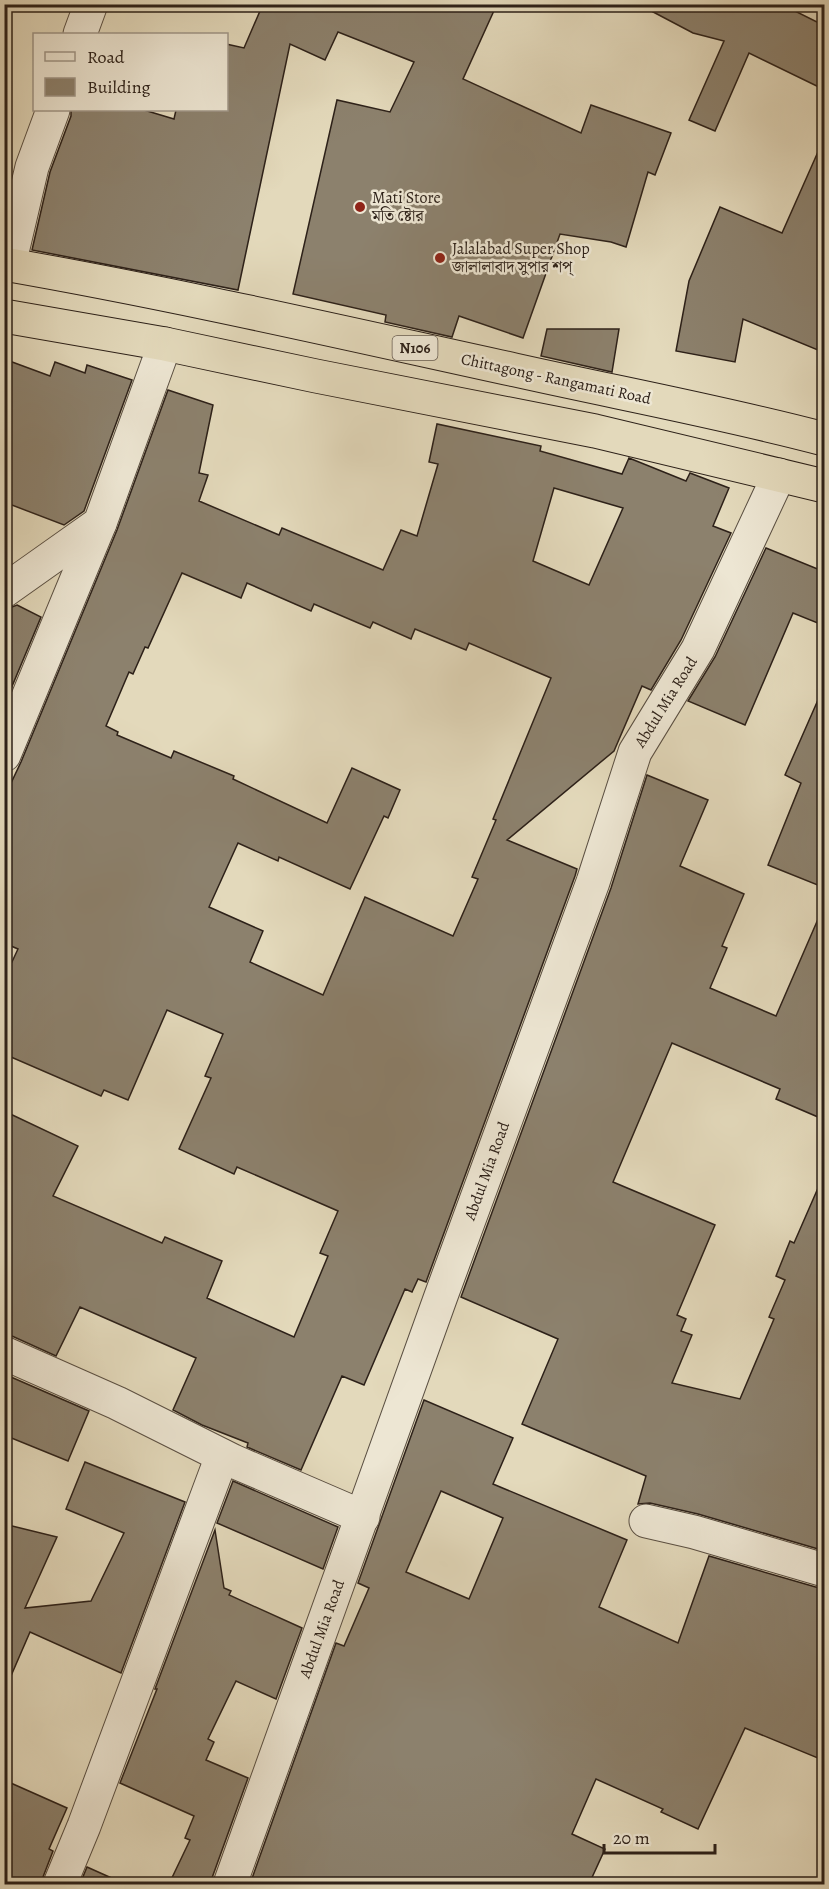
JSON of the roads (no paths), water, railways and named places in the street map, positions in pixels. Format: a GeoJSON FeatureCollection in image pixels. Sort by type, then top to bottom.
{"type":"FeatureCollection","features":[{"type":"Feature","properties":{"kind":"highway","name":"Chittagong - Rangamati Road"},"geometry":{"type":"LineString","coordinates":[[7,265],[68,275],[269,316],[825,439]]}},
{"type":"Feature","properties":{"kind":"highway"},"geometry":{"type":"LineString","coordinates":[[4,316],[165,344],[595,431],[825,486]]}},
{"type":"Feature","properties":{"kind":"street"},"geometry":{"type":"LineString","coordinates":[[81,33],[92,4]]}},
{"type":"Feature","properties":{"kind":"street"},"geometry":{"type":"LineString","coordinates":[[7,265],[32,167],[53,111]]}},
{"type":"Feature","properties":{"kind":"street"},"geometry":{"type":"LineString","coordinates":[[4,755],[100,523],[165,344]]}},
{"type":"Feature","properties":{"kind":"street","name":"Abdul Mia Road"},"geometry":{"type":"LineString","coordinates":[[230,1884],[593,882],[635,752],[698,650],[779,475]]}},
{"type":"Feature","properties":{"kind":"street"},"geometry":{"type":"LineString","coordinates":[[4,591],[100,523]]}},
{"type":"Feature","properties":{"kind":"street"},"geometry":{"type":"LineString","coordinates":[[4,1353],[117,1403],[222,1456],[363,1517]]}},
{"type":"Feature","properties":{"kind":"street"},"geometry":{"type":"LineString","coordinates":[[60,1884],[84,1826],[222,1456]]}},
{"type":"Feature","properties":{"kind":"street"},"geometry":{"type":"LineString","coordinates":[[646,1521],[694,1532],[825,1570]]}},
{"type":"Feature","properties":{"kind":"place","name":"Mati Store মতি ষ্টোর"},"geometry":{"type":"Point","coordinates":[360,207]}},
{"type":"Feature","properties":{"kind":"place","name":"Jalalabad Super Shop জালালাবাদ সুপার শপ্"},"geometry":{"type":"Point","coordinates":[440,258]}}]}
